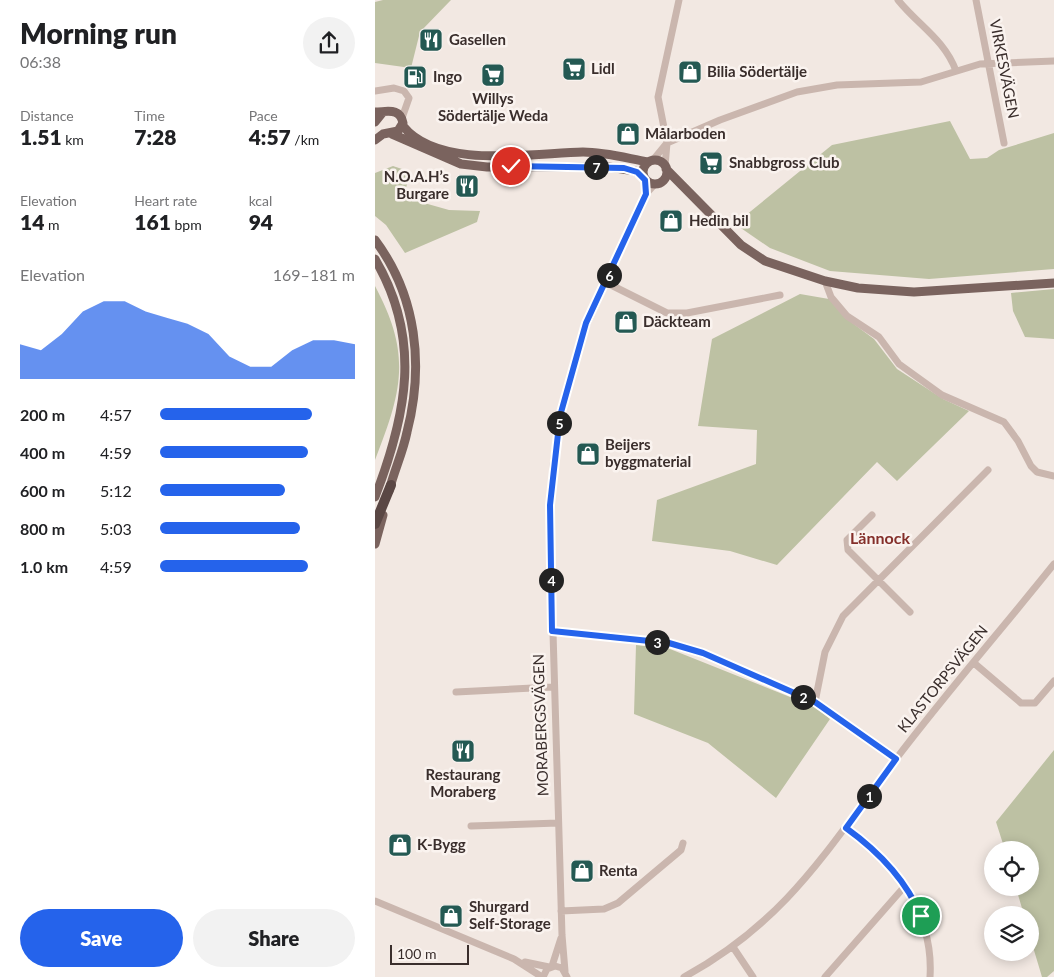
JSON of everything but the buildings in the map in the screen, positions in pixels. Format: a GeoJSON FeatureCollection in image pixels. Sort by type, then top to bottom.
{"type":"FeatureCollection","features":[{"type":"Feature","properties":{"kind":"highway"},"geometry":{"type":"LineString","coordinates":[[375,524],[391,485]]}},
{"type":"Feature","properties":{"kind":"main road"},"geometry":{"type":"LineString","coordinates":[[379,131],[379,112],[394,111],[409,132],[427,143],[456,153],[499,156],[585,152],[661,162],[741,245],[765,260],[825,281],[858,288],[914,292],[965,291],[1054,283]]}},
{"type":"Feature","properties":{"kind":"main road"},"geometry":{"type":"LineString","coordinates":[[379,131],[402,122]]}},
{"type":"Feature","properties":{"kind":"main road"},"geometry":{"type":"LineString","coordinates":[[379,131],[461,164],[487,167],[609,167],[635,171],[644,178],[657,183],[669,182],[693,197]]}},
{"type":"Feature","properties":{"kind":"main road"},"geometry":{"type":"LineString","coordinates":[[644,178],[643,170],[650,161]]}},
{"type":"Feature","properties":{"kind":"main road"},"geometry":{"type":"LineString","coordinates":[[657,183],[665,177],[666,168]]}},
{"type":"Feature","properties":{"kind":"main road"},"geometry":{"type":"LineString","coordinates":[[375,240],[389,261],[403,291],[416,348],[416,376],[411,413],[375,544]]}},
{"type":"Feature","properties":{"kind":"main road"},"geometry":{"type":"LineString","coordinates":[[375,259],[389,286],[399,312],[404,337],[406,374],[395,436],[375,497]]}},
{"type":"Feature","properties":{"kind":"street"},"geometry":{"type":"LineString","coordinates":[[666,168],[667,143],[658,97],[679,0]]}},
{"type":"Feature","properties":{"kind":"street"},"geometry":{"type":"LineString","coordinates":[[899,0],[908,13],[943,44],[956,71]]}},
{"type":"Feature","properties":{"kind":"street","name":"VIRKESVÄGEN"},"geometry":{"type":"LineString","coordinates":[[976,0],[1004,143]]}},
{"type":"Feature","properties":{"kind":"street"},"geometry":{"type":"LineString","coordinates":[[650,161],[667,143],[725,118],[797,92],[837,86],[921,82],[956,71],[989,64],[1054,61]]}},
{"type":"Feature","properties":{"kind":"street"},"geometry":{"type":"LineString","coordinates":[[375,91],[401,89],[409,98],[402,122]]}},
{"type":"Feature","properties":{"kind":"street"},"geometry":{"type":"LineString","coordinates":[[394,111],[408,103]]}},
{"type":"Feature","properties":{"kind":"street","name":"MORABERGSVÄGEN"},"geometry":{"type":"LineString","coordinates":[[644,178],[646,194]]}},
{"type":"Feature","properties":{"kind":"street","name":"MORABERGSVÄGEN"},"geometry":{"type":"LineString","coordinates":[[568,975],[562,935],[561,911],[553,687],[550,505],[559,425],[582,335],[646,194],[657,183]]}},
{"type":"Feature","properties":{"kind":"street"},"geometry":{"type":"LineString","coordinates":[[825,281],[831,296],[847,316],[879,337],[899,364],[942,395],[1004,422],[1015,435],[1031,466],[1037,472],[1054,476]]}},
{"type":"Feature","properties":{"kind":"street"},"geometry":{"type":"LineString","coordinates":[[605,282],[667,313],[687,313],[780,295]]}},
{"type":"Feature","properties":{"kind":"street"},"geometry":{"type":"LineString","coordinates":[[815,702],[825,652],[843,616],[988,470]]}},
{"type":"Feature","properties":{"kind":"street"},"geometry":{"type":"LineString","coordinates":[[872,515],[847,540],[848,550],[910,612]]}},
{"type":"Feature","properties":{"kind":"street","name":"KLASTORPSVÄGEN"},"geometry":{"type":"LineString","coordinates":[[684,977],[733,947],[789,898],[846,828],[896,759],[1054,564]]}},
{"type":"Feature","properties":{"kind":"street"},"geometry":{"type":"LineString","coordinates":[[552,631],[669,643],[703,653],[815,702],[896,759]]}},
{"type":"Feature","properties":{"kind":"street"},"geometry":{"type":"LineString","coordinates":[[974,663],[1021,703],[1035,703],[1054,681]]}},
{"type":"Feature","properties":{"kind":"street"},"geometry":{"type":"LineString","coordinates":[[456,692],[553,687]]}},
{"type":"Feature","properties":{"kind":"street"},"geometry":{"type":"LineString","coordinates":[[471,826],[558,823]]}},
{"type":"Feature","properties":{"kind":"street"},"geometry":{"type":"LineString","coordinates":[[846,828],[872,849],[905,886],[917,906],[929,950],[930,977]]}},
{"type":"Feature","properties":{"kind":"street"},"geometry":{"type":"LineString","coordinates":[[561,911],[604,909],[618,903],[681,850],[683,842]]}},
{"type":"Feature","properties":{"kind":"street"},"geometry":{"type":"LineString","coordinates":[[825,977],[905,886]]}},
{"type":"Feature","properties":{"kind":"street"},"geometry":{"type":"LineString","coordinates":[[375,901],[514,959],[542,977]]}},
{"type":"Feature","properties":{"kind":"street","name":"MORABERGSVÄGEN"},"geometry":{"type":"LineString","coordinates":[[542,977],[551,966],[562,935]]}},
{"type":"Feature","properties":{"kind":"street"},"geometry":{"type":"LineString","coordinates":[[733,947],[753,977]]}},
{"type":"Feature","properties":{"kind":"street"},"geometry":{"type":"LineString","coordinates":[[514,959],[559,966],[568,975]]}},
{"type":"Feature","properties":{"kind":"green space"},"geometry":{"type":"Polygon","coordinates":[[[383,0],[451,0],[420,32],[411,68],[375,63],[375,2],[383,0]]]}},
{"type":"Feature","properties":{"kind":"green space"},"geometry":{"type":"Polygon","coordinates":[[[950,121],[970,159],[987,158],[999,150],[1054,133],[1054,269],[929,279],[830,271],[770,248],[735,224],[832,145],[950,121]]]}},
{"type":"Feature","properties":{"kind":"green space"},"geometry":{"type":"Polygon","coordinates":[[[393,166],[411,172],[403,197],[449,210],[480,211],[477,222],[405,253],[386,225],[375,216],[375,173],[393,166]]]}},
{"type":"Feature","properties":{"kind":"green space"},"geometry":{"type":"Polygon","coordinates":[[[375,286],[387,310],[394,333],[399,373],[392,413],[375,460],[375,286]]]}},
{"type":"Feature","properties":{"kind":"green space"},"geometry":{"type":"Polygon","coordinates":[[[1054,289],[1054,339],[1025,337],[1013,311],[1011,293],[1054,289]]]}},
{"type":"Feature","properties":{"kind":"green space"},"geometry":{"type":"Polygon","coordinates":[[[800,294],[829,299],[847,319],[874,339],[897,369],[943,399],[969,411],[897,481],[877,462],[777,565],[730,551],[652,541],[657,500],[756,464],[757,430],[698,426],[712,339],[800,294]]]}},
{"type":"Feature","properties":{"kind":"green space"},"geometry":{"type":"Polygon","coordinates":[[[636,645],[670,649],[815,707],[830,719],[776,798],[708,743],[634,714],[636,645]]]}},
{"type":"Feature","properties":{"kind":"green space"},"geometry":{"type":"Polygon","coordinates":[[[1054,750],[1054,971],[1047,977],[1042,977],[1037,961],[1039,961],[1039,906],[1021,906],[1018,896],[1039,896],[1039,841],[1002,841],[996,822],[1054,750]]]}},
{"type":"Feature","properties":{"kind":"place","name":"Gasellen"},"geometry":{"type":"Point","coordinates":[431,40]}},
{"type":"Feature","properties":{"kind":"place","name":"Lidl"},"geometry":{"type":"Point","coordinates":[574,69]}},
{"type":"Feature","properties":{"kind":"place","name":"Bilia Södertälje"},"geometry":{"type":"Point","coordinates":[690,72]}},
{"type":"Feature","properties":{"kind":"place","name":"Willys Södertälje Weda"},"geometry":{"type":"Point","coordinates":[493,75]}},
{"type":"Feature","properties":{"kind":"place","name":"Ingo"},"geometry":{"type":"Point","coordinates":[415,77]}},
{"type":"Feature","properties":{"kind":"place","name":"Målarboden"},"geometry":{"type":"Point","coordinates":[628,134]}},
{"type":"Feature","properties":{"kind":"place","name":"Snabbgross Club"},"geometry":{"type":"Point","coordinates":[711,163]}},
{"type":"Feature","properties":{"kind":"place","name":"N.O.A.H’s Burgare"},"geometry":{"type":"Point","coordinates":[467,186]}},
{"type":"Feature","properties":{"kind":"place","name":"Hedin bil"},"geometry":{"type":"Point","coordinates":[671,221]}},
{"type":"Feature","properties":{"kind":"place","name":"Däckteam"},"geometry":{"type":"Point","coordinates":[626,322]}},
{"type":"Feature","properties":{"kind":"place","name":"Beijers byggmaterial"},"geometry":{"type":"Point","coordinates":[588,454]}},
{"type":"Feature","properties":{"kind":"place","name":"Restaurang Moraberg"},"geometry":{"type":"Point","coordinates":[463,751]}},
{"type":"Feature","properties":{"kind":"place","name":"K-Bygg"},"geometry":{"type":"Point","coordinates":[400,845]}},
{"type":"Feature","properties":{"kind":"place","name":"Renta"},"geometry":{"type":"Point","coordinates":[582,871]}},
{"type":"Feature","properties":{"kind":"place","name":"Shurgard Self-Storage"},"geometry":{"type":"Point","coordinates":[451,916]}},
{"type":"Feature","properties":{"kind":"district","name":"Lännock"},"geometry":{"type":"Point","coordinates":[880,538]}},
{"type":"Feature","properties":{"kind":"route"},"geometry":{"type":"LineString","coordinates":[[511,166],[624,168],[637,172],[645,180],[646,194],[586,323],[560,416],[553,465],[549,531],[552,631],[669,643],[703,653],[815,702],[861,732],[887,754],[896,759],[846,828],[872,849],[898,877],[917,906],[921,916]]}}]}
